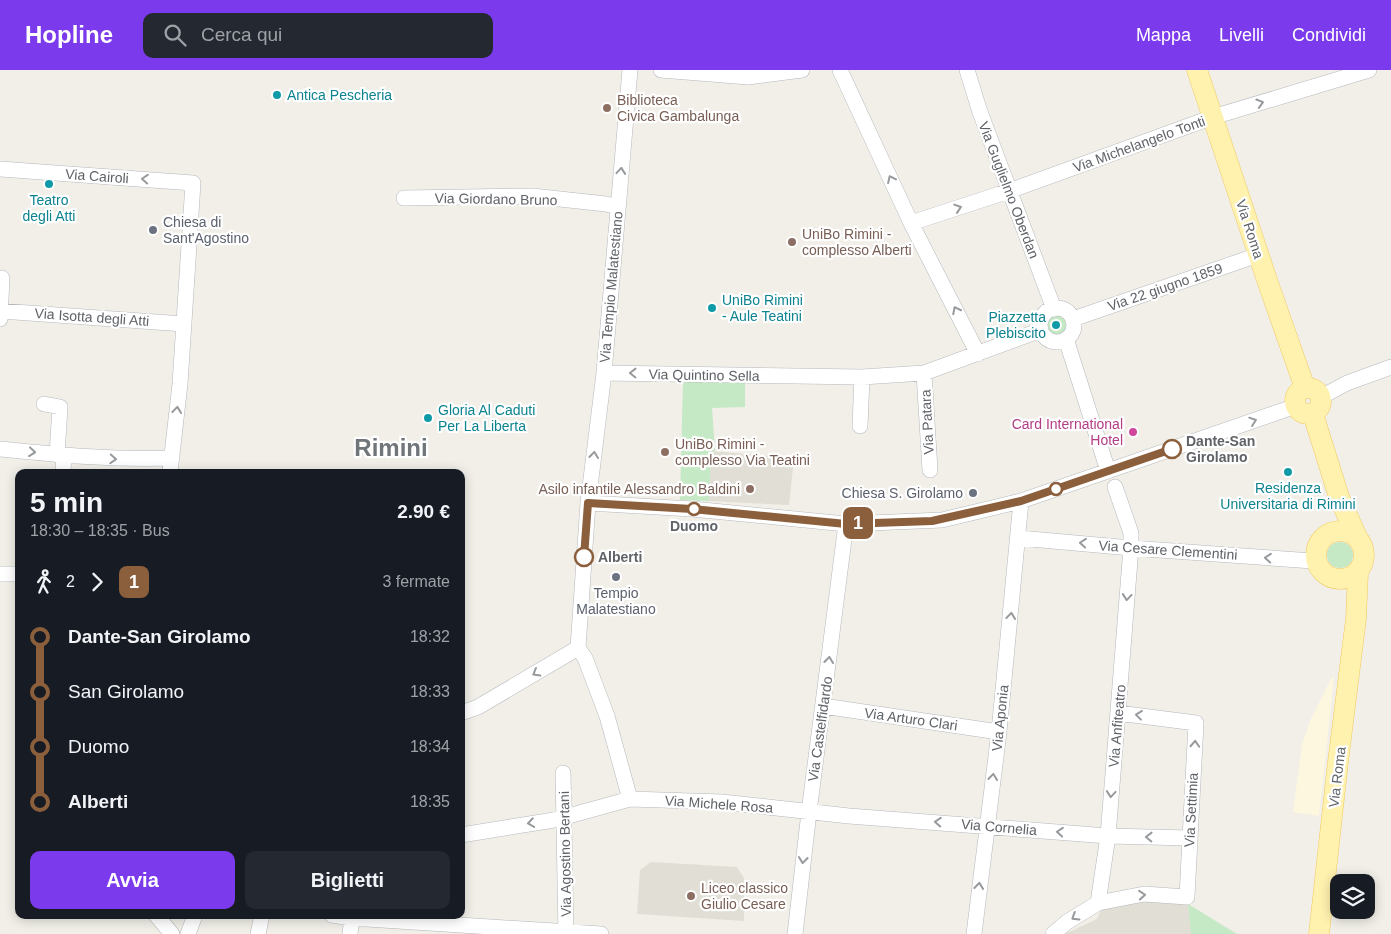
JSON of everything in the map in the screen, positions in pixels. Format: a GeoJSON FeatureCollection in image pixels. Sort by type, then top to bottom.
{"type":"FeatureCollection","features":[{"type":"Feature","properties":{"kind":"main road","name":"Via Roma"},"geometry":{"type":"LineString","coordinates":[[1197,70],[1258,255],[1309,401],[1339,497],[1357,537]]}},
{"type":"Feature","properties":{"kind":"main road","name":"Via Roma"},"geometry":{"type":"LineString","coordinates":[[1329,534],[1337,520],[1339,497]]}},
{"type":"Feature","properties":{"kind":"main road"},"geometry":{"type":"LineString","coordinates":[[1343,531],[1357,537],[1364,550],[1362,565],[1358,572],[1352,576],[1338,579],[1324,573],[1317,560],[1316,552],[1319,545],[1329,534],[1343,531]]}},
{"type":"Feature","properties":{"kind":"main road","name":"Via Roma"},"geometry":{"type":"LineString","coordinates":[[1319,934],[1356,619],[1358,572]]}},
{"type":"Feature","properties":{"kind":"main road"},"geometry":{"type":"LineString","coordinates":[[1338,579],[1356,619]]}},
{"type":"Feature","properties":{"kind":"street","name":"Via Tempio Malatestiano"},"geometry":{"type":"LineString","coordinates":[[578,648],[588,503],[604,373],[630,70]]}},
{"type":"Feature","properties":{"kind":"street"},"geometry":{"type":"LineString","coordinates":[[660,70],[746,76],[802,70]]}},
{"type":"Feature","properties":{"kind":"street"},"geometry":{"type":"LineString","coordinates":[[840,70],[912,223],[978,354]]}},
{"type":"Feature","properties":{"kind":"street","name":"Via Guglielmo Oberdan"},"geometry":{"type":"LineString","coordinates":[[967,70],[980,112],[1054,308]]}},
{"type":"Feature","properties":{"kind":"street","name":"Via Michelangelo Tonti"},"geometry":{"type":"LineString","coordinates":[[912,223],[1009,191],[1213,117],[1369,70]]}},
{"type":"Feature","properties":{"kind":"street","name":"Via Cairoli"},"geometry":{"type":"LineString","coordinates":[[0,169],[193,183],[184,324]]}},
{"type":"Feature","properties":{"kind":"street","name":"Via Giordano Bruno"},"geometry":{"type":"LineString","coordinates":[[404,198],[532,196],[618,207]]}},
{"type":"Feature","properties":{"kind":"street","name":"Via 22 giugno 1859"},"geometry":{"type":"LineString","coordinates":[[1073,319],[1258,255]]}},
{"type":"Feature","properties":{"kind":"street"},"geometry":{"type":"LineString","coordinates":[[0,314],[2,278]]}},
{"type":"Feature","properties":{"kind":"street"},"geometry":{"type":"LineString","coordinates":[[1054,308],[1063,309],[1073,319],[1072,332],[1066,339],[1054,341],[1044,335],[1041,324],[1044,314],[1054,308]]}},
{"type":"Feature","properties":{"kind":"street","name":"Via Isotta degli Atti"},"geometry":{"type":"LineString","coordinates":[[0,314],[184,324]]}},
{"type":"Feature","properties":{"kind":"street"},"geometry":{"type":"LineString","coordinates":[[0,448],[171,465],[184,324]]}},
{"type":"Feature","properties":{"kind":"street"},"geometry":{"type":"LineString","coordinates":[[860,426],[862,377],[924,373],[1042,330]]}},
{"type":"Feature","properties":{"kind":"street"},"geometry":{"type":"LineString","coordinates":[[1066,339],[1108,471]]}},
{"type":"Feature","properties":{"kind":"street"},"geometry":{"type":"LineString","coordinates":[[588,503],[692,509],[846,524],[942,520],[1021,501],[1309,401],[1347,383],[1391,367]]}},
{"type":"Feature","properties":{"kind":"street","name":"Via Quintino Sella"},"geometry":{"type":"LineString","coordinates":[[604,373],[862,377]]}},
{"type":"Feature","properties":{"kind":"street","name":"Via Patara"},"geometry":{"type":"LineString","coordinates":[[924,373],[930,470]]}},
{"type":"Feature","properties":{"kind":"street"},"geometry":{"type":"LineString","coordinates":[[44,404],[60,406],[63,469]]}},
{"type":"Feature","properties":{"kind":"street"},"geometry":{"type":"LineString","coordinates":[[1115,488],[1131,533],[1131,548]]}},
{"type":"Feature","properties":{"kind":"street","name":"Via Aponia"},"geometry":{"type":"LineString","coordinates":[[974,934],[999,732],[1019,538],[1021,501]]}},
{"type":"Feature","properties":{"kind":"street","name":"Via Castelfidardo"},"geometry":{"type":"LineString","coordinates":[[795,934],[846,524]]}},
{"type":"Feature","properties":{"kind":"street","name":"Via Cesare Clementini"},"geometry":{"type":"LineString","coordinates":[[1019,538],[1131,548],[1317,560]]}},
{"type":"Feature","properties":{"kind":"street","name":"Via Anfiteatro"},"geometry":{"type":"LineString","coordinates":[[1098,903],[1108,836],[1131,548]]}},
{"type":"Feature","properties":{"kind":"street"},"geometry":{"type":"LineString","coordinates":[[0,574],[15,574]]}},
{"type":"Feature","properties":{"kind":"street"},"geometry":{"type":"LineString","coordinates":[[465,711],[478,706],[578,648],[585,658],[607,716],[630,799]]}},
{"type":"Feature","properties":{"kind":"street","name":"Via Arturo Clari"},"geometry":{"type":"LineString","coordinates":[[823,706],[999,732]]}},
{"type":"Feature","properties":{"kind":"street","name":"Via Settimia"},"geometry":{"type":"LineString","coordinates":[[1098,903],[1144,894],[1187,897],[1196,723],[1118,713]]}},
{"type":"Feature","properties":{"kind":"street","name":"Via Agostino Bertani"},"geometry":{"type":"LineString","coordinates":[[563,774],[566,933]]}},
{"type":"Feature","properties":{"kind":"street","name":"Via Michele Rosa"},"geometry":{"type":"LineString","coordinates":[[465,834],[564,817],[630,799],[722,802],[809,812]]}},
{"type":"Feature","properties":{"kind":"street","name":"Via Cornelia"},"geometry":{"type":"LineString","coordinates":[[809,812],[1108,836],[1190,838]]}},
{"type":"Feature","properties":{"kind":"street"},"geometry":{"type":"LineString","coordinates":[[1053,934],[1067,922],[1098,903]]}},
{"type":"Feature","properties":{"kind":"street"},"geometry":{"type":"LineString","coordinates":[[159,919],[172,934]]}},
{"type":"Feature","properties":{"kind":"street"},"geometry":{"type":"LineString","coordinates":[[188,934],[194,919]]}},
{"type":"Feature","properties":{"kind":"street"},"geometry":{"type":"LineString","coordinates":[[258,934],[261,919]]}},
{"type":"Feature","properties":{"kind":"street"},"geometry":{"type":"LineString","coordinates":[[350,934],[352,919]]}},
{"type":"Feature","properties":{"kind":"street"},"geometry":{"type":"LineString","coordinates":[[390,919],[601,934]]}},
{"type":"Feature","properties":{"kind":"shaded area","name":"Asilo infantile Alessandro Baldini"},"geometry":{"type":"Polygon","coordinates":[[[711,451],[794,458],[789,505],[709,501],[711,451]]]}},
{"type":"Feature","properties":{"kind":"shaded area"},"geometry":{"type":"Polygon","coordinates":[[[1332,677],[1334,677],[1319,816],[1293,812],[1302,745],[1310,721],[1332,677]]]}},
{"type":"Feature","properties":{"kind":"shaded area","name":"Liceo classico Giulio Cesare"},"geometry":{"type":"Polygon","coordinates":[[[651,862],[737,867],[744,878],[744,921],[637,914],[640,870],[651,862]]]}},
{"type":"Feature","properties":{"kind":"shaded area"},"geometry":{"type":"Polygon","coordinates":[[[1144,898],[1188,904],[1191,934],[1065,934],[1097,919],[1101,910],[1144,898]]]}},
{"type":"Feature","properties":{"kind":"green space"},"geometry":{"type":"Polygon","coordinates":[[[1058,312],[1066,316],[1070,324],[1066,332],[1058,336],[1050,332],[1046,324],[1050,316],[1058,312]]]}},
{"type":"Feature","properties":{"kind":"green space"},"geometry":{"type":"Polygon","coordinates":[[[683,381],[745,381],[745,407],[712,408],[715,451],[711,451],[709,501],[680,500],[683,381]]]}},
{"type":"Feature","properties":{"kind":"green space"},"geometry":{"type":"Polygon","coordinates":[[[1340,542],[1349,546],[1353,555],[1349,564],[1340,568],[1331,564],[1327,555],[1331,546],[1340,542]]]}},
{"type":"Feature","properties":{"kind":"green space"},"geometry":{"type":"Polygon","coordinates":[[[1188,904],[1237,934],[1191,934],[1188,904]]]}},
{"type":"Feature","properties":{"kind":"bus line","name":"1"},"geometry":{"type":"LineString","coordinates":[[584,557],[588,503],[692,509],[846,524],[932,521],[1021,501],[1172,449]]}},
{"type":"Feature","properties":{"kind":"place","name":"Antica Pescheria"},"geometry":{"type":"Point","coordinates":[277,95]}},
{"type":"Feature","properties":{"kind":"place","name":"Biblioteca Civica Gambalunga"},"geometry":{"type":"Point","coordinates":[607,108]}},
{"type":"Feature","properties":{"kind":"place","name":"Teatro degli Atti"},"geometry":{"type":"Point","coordinates":[49,184]}},
{"type":"Feature","properties":{"kind":"place","name":"Chiesa di Sant'Agostino"},"geometry":{"type":"Point","coordinates":[153,230]}},
{"type":"Feature","properties":{"kind":"place","name":"UniBo Rimini - complesso Alberti"},"geometry":{"type":"Point","coordinates":[792,242]}},
{"type":"Feature","properties":{"kind":"place","name":"UniBo Rimini - Aule Teatini"},"geometry":{"type":"Point","coordinates":[712,308]}},
{"type":"Feature","properties":{"kind":"place","name":"Piazzetta Plebiscito"},"geometry":{"type":"Point","coordinates":[1056,325]}},
{"type":"Feature","properties":{"kind":"place","name":"Gloria Al Caduti Per La Liberta"},"geometry":{"type":"Point","coordinates":[428,418]}},
{"type":"Feature","properties":{"kind":"place","name":"Card International Hotel"},"geometry":{"type":"Point","coordinates":[1133,432]}},
{"type":"Feature","properties":{"kind":"place","name":"Dante-San Girolamo"},"geometry":{"type":"Point","coordinates":[1172,449]}},
{"type":"Feature","properties":{"kind":"place","name":"UniBo Rimini - complesso Via Teatini"},"geometry":{"type":"Point","coordinates":[665,452]}},
{"type":"Feature","properties":{"kind":"place","name":"Residenza Universitaria di Rimini"},"geometry":{"type":"Point","coordinates":[1288,472]}},
{"type":"Feature","properties":{"kind":"place","name":"Asilo infantile Alessandro Baldini"},"geometry":{"type":"Point","coordinates":[750,489]}},
{"type":"Feature","properties":{"kind":"place","name":"Chiesa S. Girolamo"},"geometry":{"type":"Point","coordinates":[973,493]}},
{"type":"Feature","properties":{"kind":"place","name":"Duomo"},"geometry":{"type":"Point","coordinates":[694,509]}},
{"type":"Feature","properties":{"kind":"place","name":"Alberti"},"geometry":{"type":"Point","coordinates":[584,557]}},
{"type":"Feature","properties":{"kind":"place","name":"Tempio Malatestiano"},"geometry":{"type":"Point","coordinates":[616,577]}},
{"type":"Feature","properties":{"kind":"place","name":"Liceo classico Giulio Cesare"},"geometry":{"type":"Point","coordinates":[691,896]}},
{"type":"Feature","properties":{"kind":"district","name":"Rimini"},"geometry":{"type":"Point","coordinates":[391,448]}}]}
